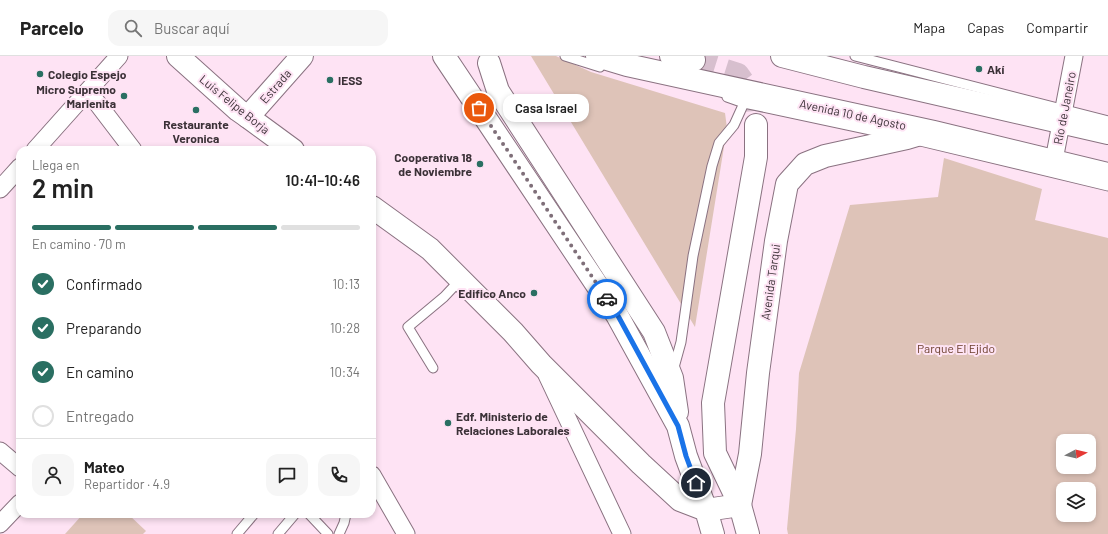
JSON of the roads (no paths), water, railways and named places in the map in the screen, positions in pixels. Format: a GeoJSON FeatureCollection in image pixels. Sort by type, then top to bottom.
{"type":"FeatureCollection","features":[{"type":"Feature","properties":{"kind":"main road","name":"Luis Felipe Borja"},"geometry":{"type":"LineString","coordinates":[[178,56],[238,110],[288,146]]}},
{"type":"Feature","properties":{"kind":"main road","name":"Estrada"},"geometry":{"type":"LineString","coordinates":[[248,117],[302,56]]}},
{"type":"Feature","properties":{"kind":"main road"},"geometry":{"type":"LineString","coordinates":[[444,56],[617,314],[678,426]]}},
{"type":"Feature","properties":{"kind":"main road"},"geometry":{"type":"LineString","coordinates":[[671,56],[694,60]]}},
{"type":"Feature","properties":{"kind":"main road"},"geometry":{"type":"LineString","coordinates":[[782,56],[864,77],[1062,116],[1108,133]]}},
{"type":"Feature","properties":{"kind":"main road"},"geometry":{"type":"LineString","coordinates":[[489,63],[498,91],[654,332],[672,378],[678,426],[686,456],[706,510],[713,534]]}},
{"type":"Feature","properties":{"kind":"main road","name":"Avenida 10 de Agosto"},"geometry":{"type":"LineString","coordinates":[[607,66],[627,65],[931,131],[1108,174]]}},
{"type":"Feature","properties":{"kind":"main road"},"geometry":{"type":"LineString","coordinates":[[376,211],[430,250],[513,332],[541,364],[641,464],[680,500],[706,510],[740,506],[715,453],[713,403],[756,157],[756,125]]}},
{"type":"Feature","properties":{"kind":"main road","name":"Avenida Tarqui"},"geometry":{"type":"LineString","coordinates":[[748,534],[740,506],[750,454],[758,373],[776,241],[787,184],[805,164],[825,156],[907,138],[931,131]]}},
{"type":"Feature","properties":{"kind":"street"},"geometry":{"type":"LineString","coordinates":[[39,146],[119,56]]}},
{"type":"Feature","properties":{"kind":"street","name":"Río de Janeiro"},"geometry":{"type":"LineString","coordinates":[[1054,160],[1074,56]]}},
{"type":"Feature","properties":{"kind":"street"},"geometry":{"type":"LineString","coordinates":[[88,91],[130,146]]}},
{"type":"Feature","properties":{"kind":"street"},"geometry":{"type":"LineString","coordinates":[[0,189],[16,171]]}},
{"type":"Feature","properties":{"kind":"street"},"geometry":{"type":"LineString","coordinates":[[541,364],[622,534]]}},
{"type":"Feature","properties":{"kind":"street"},"geometry":{"type":"LineString","coordinates":[[0,451],[16,465]]}},
{"type":"Feature","properties":{"kind":"street"},"geometry":{"type":"LineString","coordinates":[[376,482],[406,534]]}},
{"type":"Feature","properties":{"kind":"street"},"geometry":{"type":"LineString","coordinates":[[0,524],[16,507]]}},
{"type":"Feature","properties":{"kind":"lane"},"geometry":{"type":"LineString","coordinates":[[565,56],[697,86],[744,103],[907,138],[1108,186]]}},
{"type":"Feature","properties":{"kind":"lane"},"geometry":{"type":"LineString","coordinates":[[855,56],[1062,116],[1108,121]]}},
{"type":"Feature","properties":{"kind":"lane"},"geometry":{"type":"LineString","coordinates":[[672,378],[681,342],[693,256],[712,166],[719,144],[734,125],[744,103]]}},
{"type":"Feature","properties":{"kind":"lane"},"geometry":{"type":"LineString","coordinates":[[433,368],[408,327],[444,297],[460,280]]}},
{"type":"Feature","properties":{"kind":"lane"},"geometry":{"type":"LineString","coordinates":[[237,534],[251,518]]}},
{"type":"Feature","properties":{"kind":"lane"},"geometry":{"type":"LineString","coordinates":[[278,534],[292,518]]}},
{"type":"Feature","properties":{"kind":"lane"},"geometry":{"type":"LineString","coordinates":[[313,518],[328,534]]}},
{"type":"Feature","properties":{"kind":"lane"},"geometry":{"type":"LineString","coordinates":[[339,534],[345,518]]}},
{"type":"Feature","properties":{"kind":"tunnel"},"geometry":{"type":"LineString","coordinates":[[694,60],[738,74],[753,95],[756,125]]}},
{"type":"Feature","properties":{"kind":"place","name":"Akí"},"geometry":{"type":"Point","coordinates":[979,69]}},
{"type":"Feature","properties":{"kind":"place","name":"Colegio Espejo"},"geometry":{"type":"Point","coordinates":[40,74]}},
{"type":"Feature","properties":{"kind":"place","name":"IESS"},"geometry":{"type":"Point","coordinates":[330,80]}},
{"type":"Feature","properties":{"kind":"place","name":"Micro Supremo Marlenita"},"geometry":{"type":"Point","coordinates":[124,96]}},
{"type":"Feature","properties":{"kind":"place","name":"Casa Israel"},"geometry":{"type":"Point","coordinates":[479,108]}},
{"type":"Feature","properties":{"kind":"place","name":"Restaurante Veronica"},"geometry":{"type":"Point","coordinates":[196,110]}},
{"type":"Feature","properties":{"kind":"place","name":"Cooperativa 18 de Noviembre"},"geometry":{"type":"Point","coordinates":[480,164]}},
{"type":"Feature","properties":{"kind":"place","name":"Edifico Anco"},"geometry":{"type":"Point","coordinates":[534,293]}},
{"type":"Feature","properties":{"kind":"place","name":"Edf. Ministerio de Relaciones Laborales"},"geometry":{"type":"Point","coordinates":[448,423]}},
{"type":"Feature","properties":{"kind":"park label","name":"Parque El Ejido"},"geometry":{"type":"Point","coordinates":[956,348]}}]}
